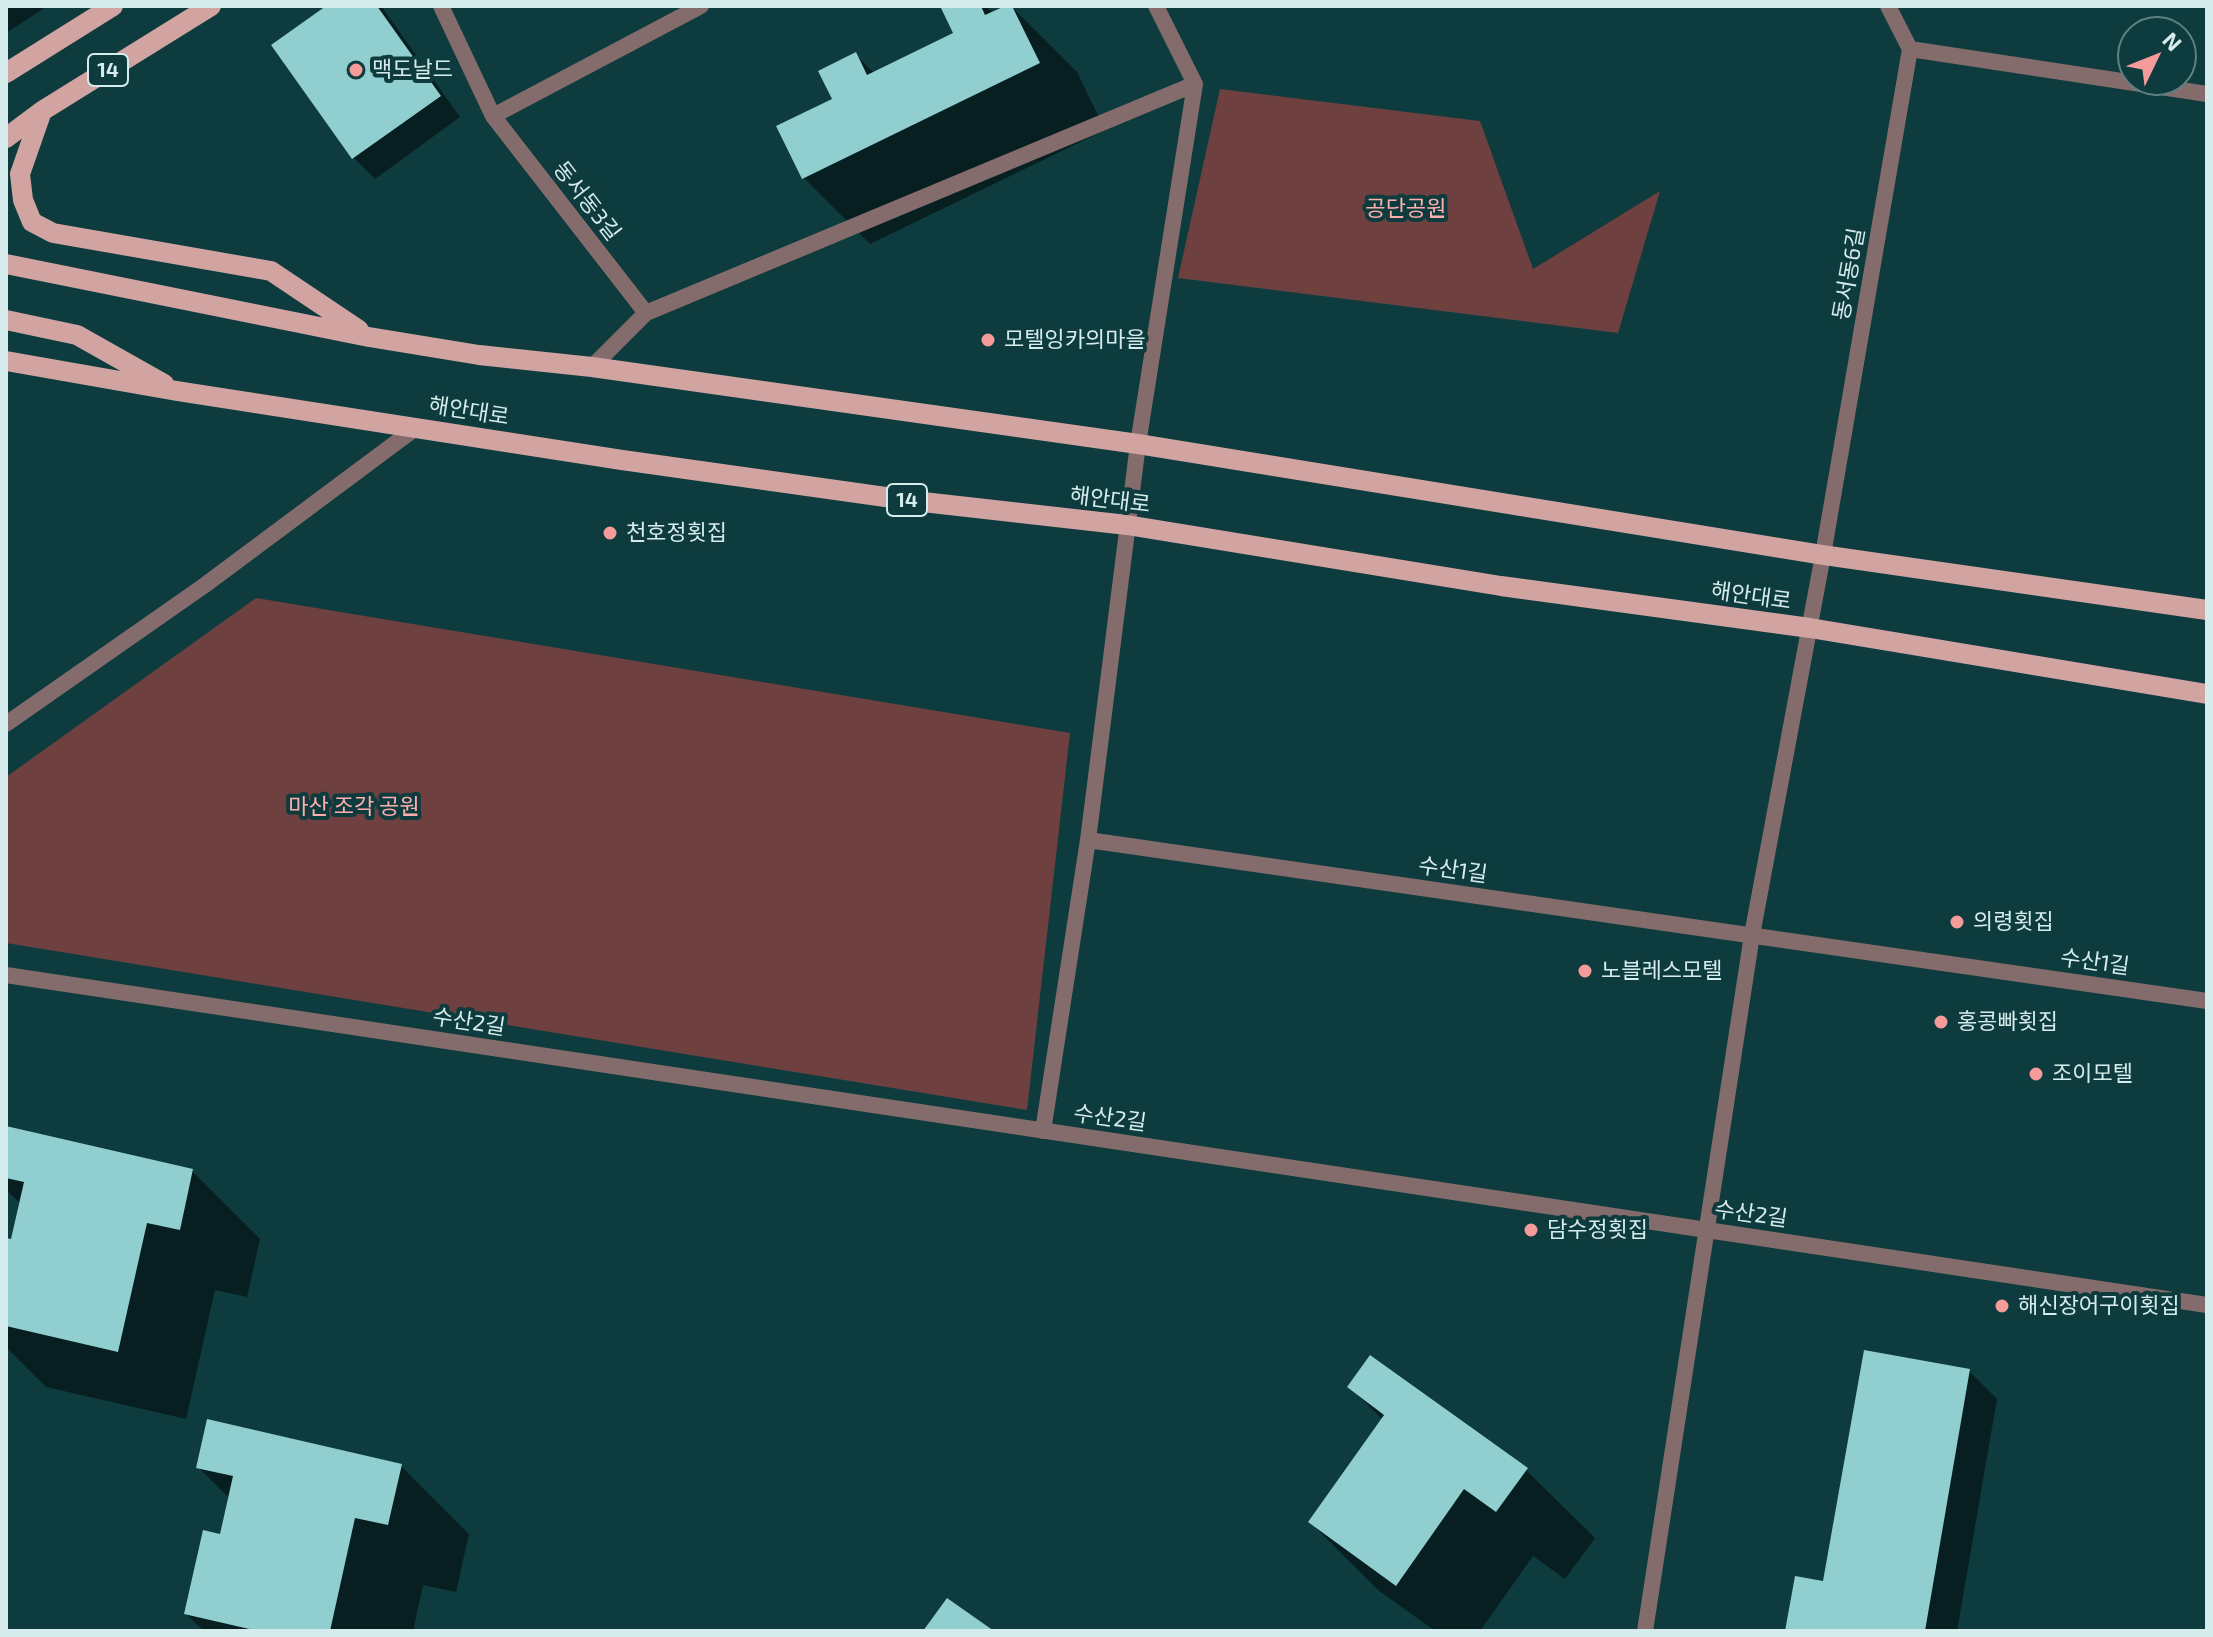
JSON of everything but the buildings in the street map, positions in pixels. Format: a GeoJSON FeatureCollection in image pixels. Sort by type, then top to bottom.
{"type":"FeatureCollection","features":[{"type":"Feature","properties":{"kind":"main road","name":"14"},"geometry":{"type":"LineString","coordinates":[[6,73],[113,6]]}},
{"type":"Feature","properties":{"kind":"main road","name":"14"},"geometry":{"type":"LineString","coordinates":[[6,138],[42,111],[211,6]]}},
{"type":"Feature","properties":{"kind":"main road"},"geometry":{"type":"LineString","coordinates":[[42,111],[20,174],[23,200],[32,222],[53,233],[271,271],[369,337]]}},
{"type":"Feature","properties":{"kind":"main road"},"geometry":{"type":"LineString","coordinates":[[6,264],[369,337],[479,355],[592,367],[1138,444],[1823,555],[2207,610]]}},
{"type":"Feature","properties":{"kind":"main road"},"geometry":{"type":"LineString","coordinates":[[6,320],[77,335],[177,391]]}},
{"type":"Feature","properties":{"kind":"main road","name":"해안대로"},"geometry":{"type":"LineString","coordinates":[[6,361],[177,391],[622,460],[914,501],[1127,525],[1501,586],[1810,628],[2207,694]]}},
{"type":"Feature","properties":{"kind":"street","name":"동서동3길"},"geometry":{"type":"LineString","coordinates":[[441,6],[493,116],[646,313]]}},
{"type":"Feature","properties":{"kind":"street"},"geometry":{"type":"LineString","coordinates":[[493,116],[701,6]]}},
{"type":"Feature","properties":{"kind":"street"},"geometry":{"type":"LineString","coordinates":[[1043,1131],[1088,840],[1138,444],[1195,84],[1156,6]]}},
{"type":"Feature","properties":{"kind":"street"},"geometry":{"type":"LineString","coordinates":[[1888,6],[1910,49],[2207,94]]}},
{"type":"Feature","properties":{"kind":"street","name":"동서동6길"},"geometry":{"type":"LineString","coordinates":[[1645,1631],[1752,935],[1810,628],[1910,49]]}},
{"type":"Feature","properties":{"kind":"street"},"geometry":{"type":"LineString","coordinates":[[592,367],[646,313],[1195,84]]}},
{"type":"Feature","properties":{"kind":"street"},"geometry":{"type":"LineString","coordinates":[[6,724],[205,585],[417,427]]}},
{"type":"Feature","properties":{"kind":"street","name":"수산1길"},"geometry":{"type":"LineString","coordinates":[[1088,840],[2207,1001]]}},
{"type":"Feature","properties":{"kind":"street","name":"수산2길"},"geometry":{"type":"LineString","coordinates":[[6,975],[2207,1305]]}},
{"type":"Feature","properties":{"kind":"green space","name":"공단공원"},"geometry":{"type":"Polygon","coordinates":[[[1220,89],[1480,121],[1533,269],[1660,191],[1618,333],[1178,278],[1220,89]]]}},
{"type":"Feature","properties":{"kind":"green space","name":"마산 조각 공원"},"geometry":{"type":"Polygon","coordinates":[[[256,598],[1070,733],[1027,1110],[6,943],[6,777],[256,598]]]}},
{"type":"Feature","properties":{"kind":"place","name":"맥도날드"},"geometry":{"type":"Point","coordinates":[356,70]}},
{"type":"Feature","properties":{"kind":"place","name":"모텔잉카의마을"},"geometry":{"type":"Point","coordinates":[988,340]}},
{"type":"Feature","properties":{"kind":"place","name":"천호정횟집"},"geometry":{"type":"Point","coordinates":[610,533]}},
{"type":"Feature","properties":{"kind":"place","name":"의령횟집"},"geometry":{"type":"Point","coordinates":[1957,922]}},
{"type":"Feature","properties":{"kind":"place","name":"노블레스모텔"},"geometry":{"type":"Point","coordinates":[1585,971]}},
{"type":"Feature","properties":{"kind":"place","name":"홍콩빠횟집"},"geometry":{"type":"Point","coordinates":[1941,1022]}},
{"type":"Feature","properties":{"kind":"place","name":"조이모텔"},"geometry":{"type":"Point","coordinates":[2036,1074]}},
{"type":"Feature","properties":{"kind":"place","name":"담수정횟집"},"geometry":{"type":"Point","coordinates":[1531,1230]}},
{"type":"Feature","properties":{"kind":"place","name":"해신장어구이횟집"},"geometry":{"type":"Point","coordinates":[2002,1306]}}]}
